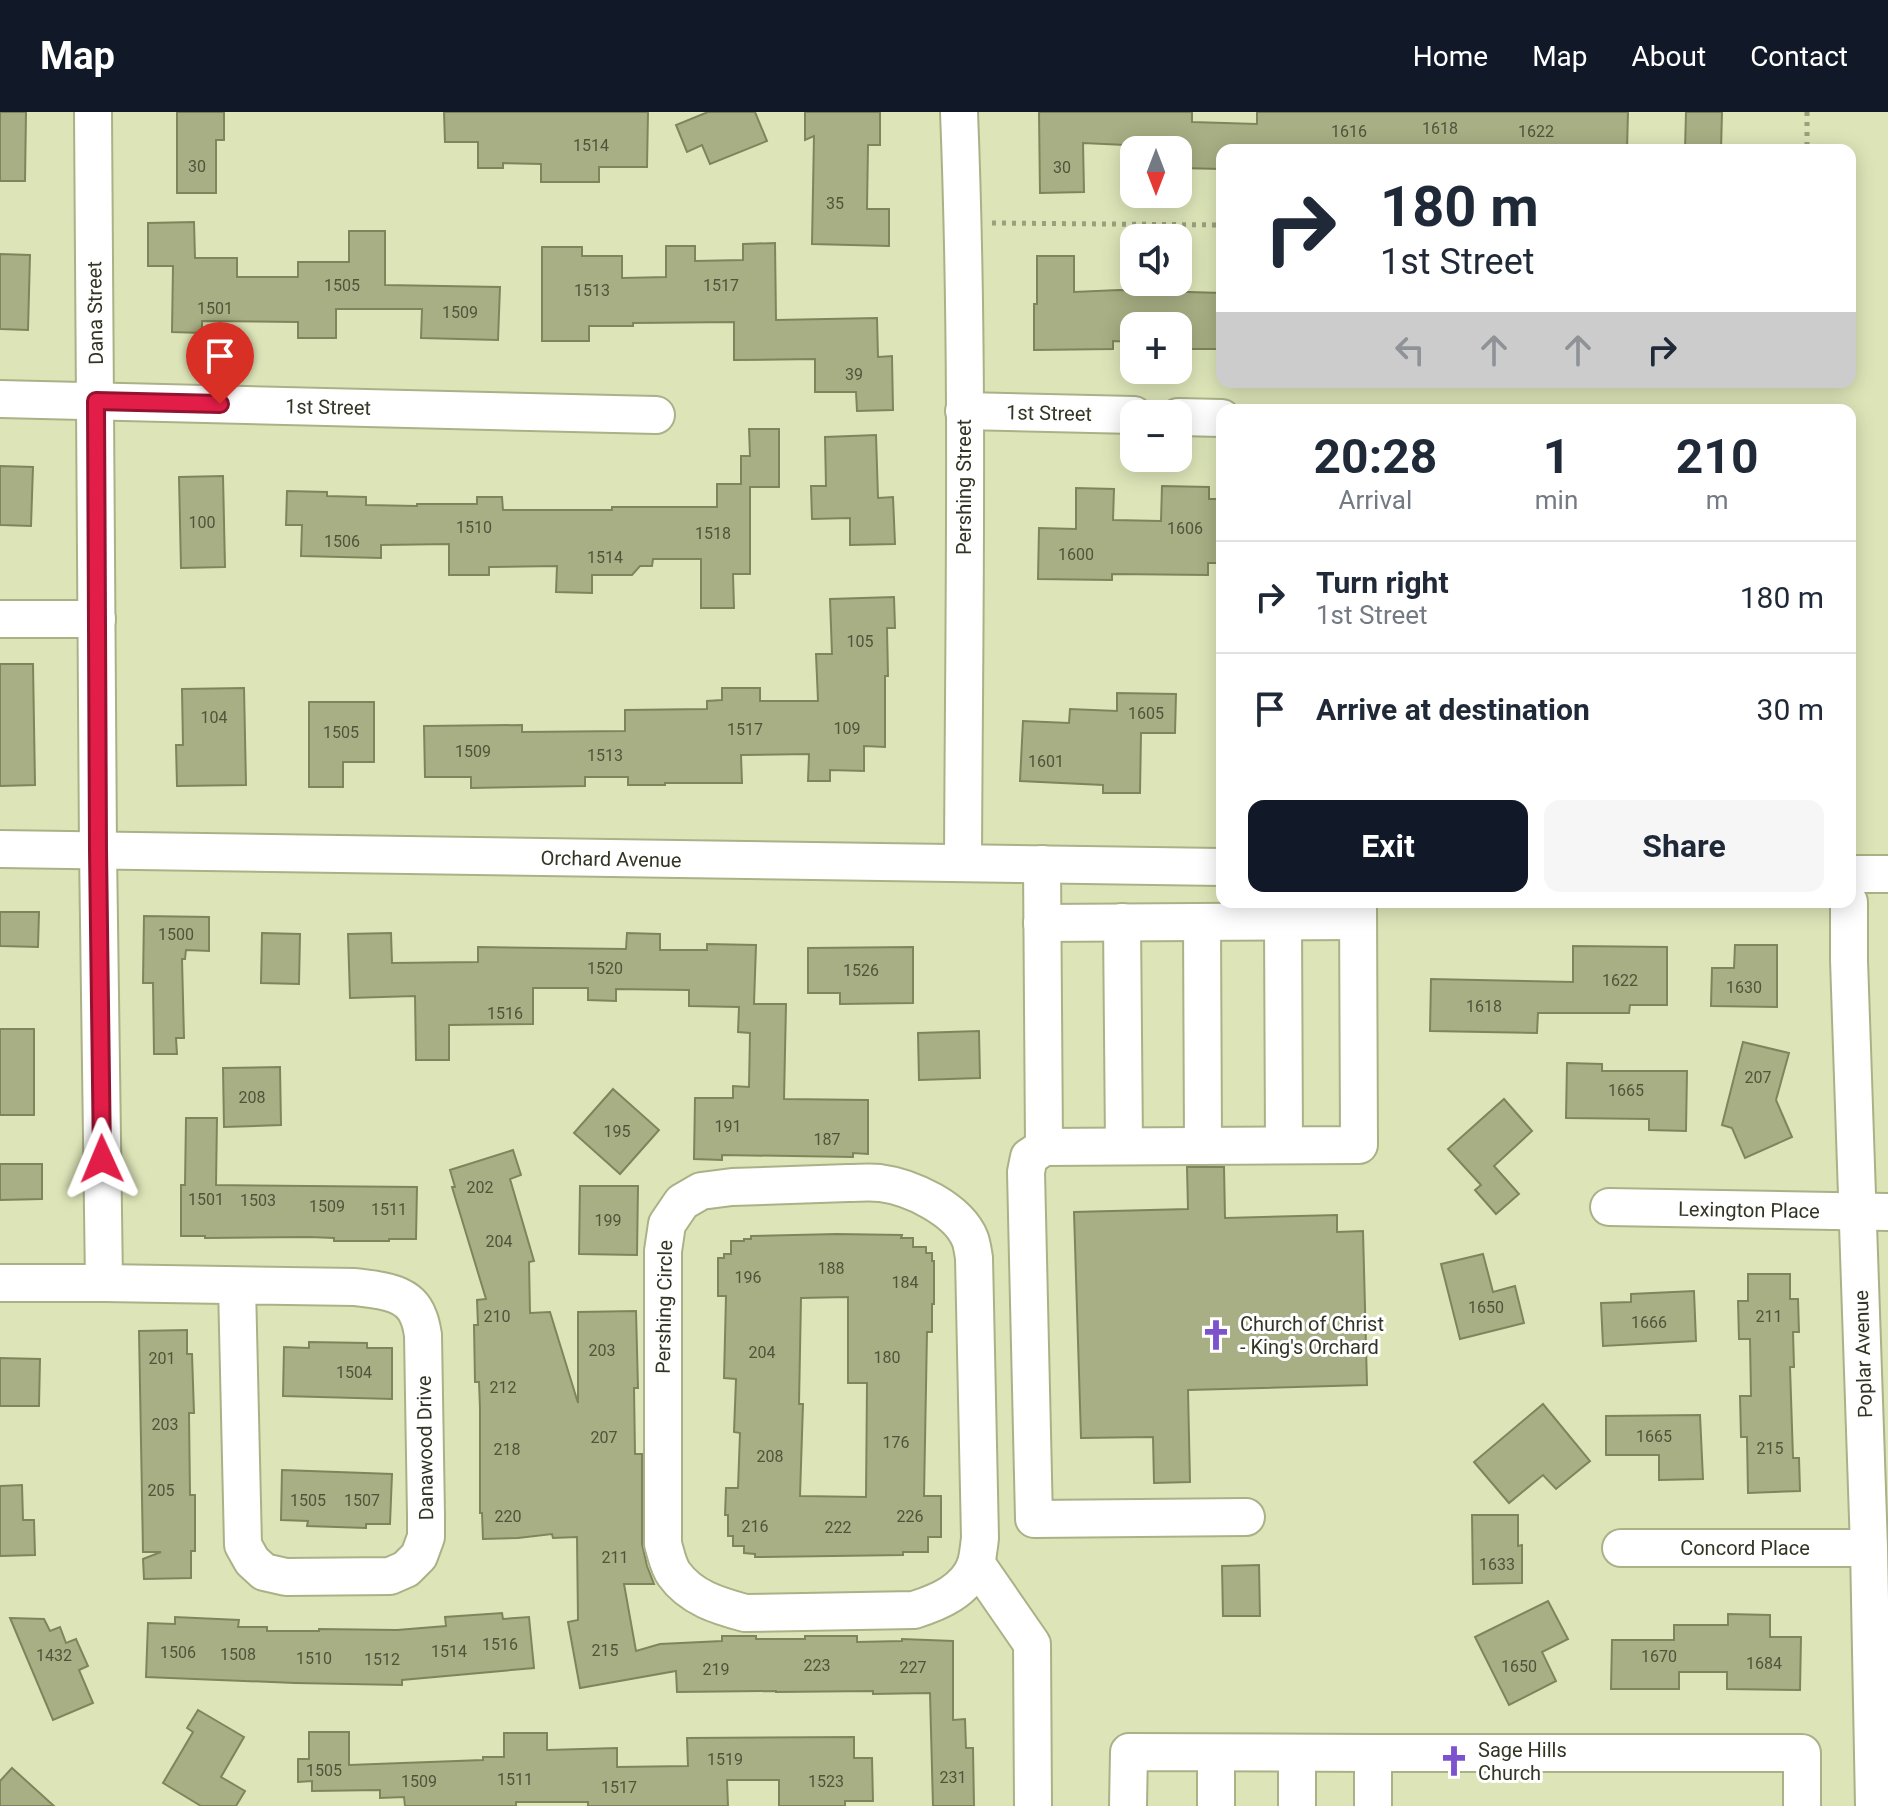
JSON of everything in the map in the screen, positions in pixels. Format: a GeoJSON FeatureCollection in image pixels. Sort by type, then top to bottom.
{"type":"FeatureCollection","features":[{"type":"Feature","properties":{"kind":"street","name":"Dana Street"},"geometry":{"type":"LineString","coordinates":[[93,112],[104,1283]]}},
{"type":"Feature","properties":{"kind":"street","name":"Pershing Street"},"geometry":{"type":"LineString","coordinates":[[959,112],[963,223],[963,863]]}},
{"type":"Feature","properties":{"kind":"street","name":"1st Street"},"geometry":{"type":"LineString","coordinates":[[0,399],[656,415]]}},
{"type":"Feature","properties":{"kind":"street","name":"1st Street"},"geometry":{"type":"LineString","coordinates":[[964,411],[1120,415]]}},
{"type":"Feature","properties":{"kind":"street"},"geometry":{"type":"LineString","coordinates":[[1192,417],[1216,418]]}},
{"type":"Feature","properties":{"kind":"street"},"geometry":{"type":"LineString","coordinates":[[0,619],[97,619]]}},
{"type":"Feature","properties":{"kind":"street","name":"Orchard Avenue"},"geometry":{"type":"LineString","coordinates":[[0,849],[1216,867]]}},
{"type":"Feature","properties":{"kind":"street"},"geometry":{"type":"LineString","coordinates":[[1042,864],[1044,1147]]}},
{"type":"Feature","properties":{"kind":"street"},"geometry":{"type":"LineString","coordinates":[[1856,874],[1888,874]]}},
{"type":"Feature","properties":{"kind":"street","name":"Poplar Avenue"},"geometry":{"type":"LineString","coordinates":[[1849,908],[1849,960],[1873,1212],[1869,1548],[1874,1806]]}},
{"type":"Feature","properties":{"kind":"street"},"geometry":{"type":"LineString","coordinates":[[1042,923],[1283,921],[1358,912],[1359,1145],[1044,1147],[1029,1157],[1026,1172],[1034,1519],[1246,1517]]}},
{"type":"Feature","properties":{"kind":"street"},"geometry":{"type":"LineString","coordinates":[[1283,921],[1284,1145]]}},
{"type":"Feature","properties":{"kind":"street"},"geometry":{"type":"LineString","coordinates":[[1122,922],[1124,1146]]}},
{"type":"Feature","properties":{"kind":"street"},"geometry":{"type":"LineString","coordinates":[[1202,922],[1203,1146]]}},
{"type":"Feature","properties":{"kind":"street","name":"Pershing Circle"},"geometry":{"type":"LineString","coordinates":[[881,1183],[934,1202],[961,1226],[970,1238],[974,1258],[980,1538],[976,1563],[967,1580],[955,1592],[914,1610],[745,1613],[700,1597],[672,1572],[663,1544],[663,1251],[667,1224],[682,1202],[701,1191],[732,1187],[881,1183]]}},
{"type":"Feature","properties":{"kind":"street","name":"Lexington Place"},"geometry":{"type":"LineString","coordinates":[[1609,1207],[1873,1212]]}},
{"type":"Feature","properties":{"kind":"street","name":"Danawood Drive"},"geometry":{"type":"LineString","coordinates":[[0,1283],[355,1287],[392,1293],[407,1300],[418,1313],[423,1335],[426,1537],[419,1556],[406,1569],[390,1576],[286,1577],[264,1572],[252,1561],[243,1545],[237,1286]]}},
{"type":"Feature","properties":{"kind":"street","name":"Concord Place"},"geometry":{"type":"LineString","coordinates":[[1621,1548],[1869,1548]]}},
{"type":"Feature","properties":{"kind":"street"},"geometry":{"type":"LineString","coordinates":[[976,1563],[1032,1644],[1033,1806]]}},
{"type":"Feature","properties":{"kind":"street"},"geometry":{"type":"LineString","coordinates":[[1128,1806],[1129,1752],[1802,1753],[1802,1806]]}},
{"type":"Feature","properties":{"kind":"street"},"geometry":{"type":"LineString","coordinates":[[1216,1753],[1216,1806]]}},
{"type":"Feature","properties":{"kind":"street"},"geometry":{"type":"LineString","coordinates":[[1297,1753],[1297,1806]]}},
{"type":"Feature","properties":{"kind":"street"},"geometry":{"type":"LineString","coordinates":[[1373,1753],[1373,1806]]}},
{"type":"Feature","properties":{"kind":"path"},"geometry":{"type":"LineString","coordinates":[[1807,112],[1807,144]]}},
{"type":"Feature","properties":{"kind":"path"},"geometry":{"type":"LineString","coordinates":[[963,223],[1216,225]]}},
{"type":"Feature","properties":{"kind":"building"},"geometry":{"type":"Polygon","coordinates":[[[0,112],[26,112],[25,181],[0,181],[0,112]]]}},
{"type":"Feature","properties":{"kind":"building"},"geometry":{"type":"Polygon","coordinates":[[[177,112],[224,112],[224,140],[216,140],[216,193],[177,193],[177,112]]]}},
{"type":"Feature","properties":{"kind":"building"},"geometry":{"type":"Polygon","coordinates":[[[444,112],[648,112],[647,167],[599,167],[599,182],[541,182],[541,164],[503,163],[503,168],[478,168],[478,142],[445,142],[444,112]]]}},
{"type":"Feature","properties":{"kind":"building"},"geometry":{"type":"Polygon","coordinates":[[[708,112],[755,112],[767,141],[710,164],[702,145],[687,152],[676,125],[708,112]]]}},
{"type":"Feature","properties":{"kind":"building"},"geometry":{"type":"Polygon","coordinates":[[[805,112],[880,112],[880,145],[868,145],[867,209],[889,209],[889,246],[812,244],[814,136],[805,140],[805,112]]]}},
{"type":"Feature","properties":{"kind":"building"},"geometry":{"type":"Polygon","coordinates":[[[1039,112],[1192,112],[1192,122],[1257,124],[1257,112],[1628,112],[1627,144],[1216,144],[1216,169],[1192,168],[1192,136],[1120,136],[1120,145],[1083,143],[1084,192],[1040,193],[1039,112]]]}},
{"type":"Feature","properties":{"kind":"building"},"geometry":{"type":"Polygon","coordinates":[[[1686,112],[1722,112],[1721,144],[1685,144],[1686,112]]]}},
{"type":"Feature","properties":{"kind":"building"},"geometry":{"type":"Polygon","coordinates":[[[194,222],[195,258],[237,258],[237,277],[298,277],[298,262],[349,262],[349,231],[385,231],[385,285],[500,287],[498,340],[421,338],[422,309],[336,309],[336,338],[298,338],[298,322],[202,321],[202,333],[172,332],[173,266],[148,266],[148,223],[194,222]]]}},
{"type":"Feature","properties":{"kind":"building"},"geometry":{"type":"Polygon","coordinates":[[[775,243],[776,320],[877,318],[878,357],[892,356],[893,410],[857,411],[856,392],[815,392],[815,359],[734,360],[734,322],[589,326],[589,341],[542,341],[542,247],[582,247],[582,256],[622,256],[622,278],[666,277],[666,246],[695,246],[695,261],[743,260],[743,244],[775,243]]]}},
{"type":"Feature","properties":{"kind":"building"},"geometry":{"type":"Polygon","coordinates":[[[0,254],[30,255],[28,330],[0,329],[0,254]]]}},
{"type":"Feature","properties":{"kind":"building"},"geometry":{"type":"Polygon","coordinates":[[[1037,256],[1074,256],[1074,292],[1120,290],[1120,296],[1216,293],[1216,349],[1192,349],[1192,312],[1120,312],[1120,341],[1113,341],[1113,349],[1034,350],[1034,304],[1037,304],[1037,256]]]}},
{"type":"Feature","properties":{"kind":"building"},"geometry":{"type":"Polygon","coordinates":[[[749,429],[779,429],[779,487],[750,487],[750,574],[733,574],[734,608],[701,608],[701,559],[653,559],[652,566],[640,566],[632,575],[592,575],[592,593],[556,592],[557,566],[489,567],[489,575],[449,575],[449,544],[381,545],[381,558],[301,556],[302,525],[286,525],[287,491],[366,497],[366,505],[477,504],[477,497],[502,497],[503,510],[717,507],[717,484],[741,484],[741,456],[750,456],[749,429]]]}},
{"type":"Feature","properties":{"kind":"building"},"geometry":{"type":"Polygon","coordinates":[[[876,435],[878,498],[893,497],[895,544],[850,545],[850,518],[812,519],[811,486],[826,486],[825,437],[876,435]]]}},
{"type":"Feature","properties":{"kind":"building"},"geometry":{"type":"Polygon","coordinates":[[[0,466],[33,467],[31,526],[0,525],[0,466]]]}},
{"type":"Feature","properties":{"kind":"building"},"geometry":{"type":"Polygon","coordinates":[[[223,476],[225,567],[181,568],[179,477],[223,476]]]}},
{"type":"Feature","properties":{"kind":"building"},"geometry":{"type":"Polygon","coordinates":[[[1162,486],[1209,487],[1209,499],[1216,499],[1216,563],[1208,563],[1208,575],[1112,574],[1112,580],[1038,579],[1039,528],[1076,529],[1076,488],[1114,489],[1113,520],[1161,521],[1162,486]]]}},
{"type":"Feature","properties":{"kind":"building"},"geometry":{"type":"Polygon","coordinates":[[[894,597],[895,628],[887,628],[885,747],[864,746],[864,771],[830,770],[830,781],[808,781],[809,754],[741,755],[742,783],[628,785],[628,777],[585,777],[585,786],[471,788],[471,777],[425,777],[424,726],[522,725],[522,732],[625,731],[625,710],[707,709],[707,701],[722,700],[722,688],[760,688],[760,701],[818,701],[816,654],[832,654],[830,599],[894,597]]]}},
{"type":"Feature","properties":{"kind":"building"},"geometry":{"type":"Polygon","coordinates":[[[0,664],[33,664],[35,785],[0,786],[0,664]]]}},
{"type":"Feature","properties":{"kind":"building"},"geometry":{"type":"Polygon","coordinates":[[[244,688],[246,785],[177,786],[176,745],[183,745],[182,689],[244,688]]]}},
{"type":"Feature","properties":{"kind":"building"},"geometry":{"type":"Polygon","coordinates":[[[1117,693],[1176,694],[1175,733],[1141,733],[1140,793],[1103,793],[1103,785],[1020,781],[1023,721],[1069,723],[1070,709],[1117,711],[1117,693]]]}},
{"type":"Feature","properties":{"kind":"building"},"geometry":{"type":"Polygon","coordinates":[[[309,702],[374,702],[374,762],[343,762],[343,787],[309,787],[309,702]]]}},
{"type":"Feature","properties":{"kind":"building"},"geometry":{"type":"Polygon","coordinates":[[[0,912],[39,912],[38,947],[0,946],[0,912]]]}},
{"type":"Feature","properties":{"kind":"building"},"geometry":{"type":"Polygon","coordinates":[[[144,916],[209,917],[209,951],[186,950],[185,959],[182,959],[184,1038],[176,1038],[177,1054],[154,1054],[153,983],[143,983],[144,916]]]}},
{"type":"Feature","properties":{"kind":"building"},"geometry":{"type":"Polygon","coordinates":[[[262,933],[300,934],[299,984],[261,983],[262,933]]]}},
{"type":"Feature","properties":{"kind":"building"},"geometry":{"type":"Polygon","coordinates":[[[391,933],[392,963],[478,962],[478,947],[626,949],[627,933],[660,934],[660,950],[707,950],[707,944],[756,945],[754,1004],[786,1004],[784,1099],[868,1100],[868,1154],[853,1153],[853,1157],[722,1155],[722,1160],[694,1159],[695,1098],[733,1098],[733,1086],[749,1087],[750,1033],[738,1032],[739,1007],[689,1006],[689,990],[616,989],[616,1001],[588,1000],[588,988],[533,988],[533,1024],[449,1025],[449,1060],[416,1060],[415,996],[350,998],[348,934],[391,933]]]}},
{"type":"Feature","properties":{"kind":"building"},"geometry":{"type":"Polygon","coordinates":[[[1735,945],[1777,945],[1777,1007],[1711,1006],[1712,968],[1734,968],[1735,945]]]}},
{"type":"Feature","properties":{"kind":"building"},"geometry":{"type":"Polygon","coordinates":[[[1573,946],[1667,947],[1667,1005],[1630,1005],[1629,1013],[1538,1013],[1537,1033],[1430,1031],[1431,979],[1573,982],[1573,946]]]}},
{"type":"Feature","properties":{"kind":"building"},"geometry":{"type":"Polygon","coordinates":[[[913,947],[913,1003],[840,1004],[840,993],[808,993],[808,948],[913,947]]]}},
{"type":"Feature","properties":{"kind":"building"},"geometry":{"type":"Polygon","coordinates":[[[0,1029],[34,1029],[34,1115],[0,1115],[0,1029]]]}},
{"type":"Feature","properties":{"kind":"building"},"geometry":{"type":"Polygon","coordinates":[[[979,1031],[980,1078],[919,1080],[918,1033],[979,1031]]]}},
{"type":"Feature","properties":{"kind":"building"},"geometry":{"type":"Polygon","coordinates":[[[1743,1042],[1789,1053],[1776,1100],[1792,1137],[1745,1158],[1732,1128],[1722,1125],[1743,1042]]]}},
{"type":"Feature","properties":{"kind":"building"},"geometry":{"type":"Polygon","coordinates":[[[1567,1063],[1602,1064],[1602,1071],[1687,1071],[1686,1131],[1649,1130],[1649,1119],[1566,1118],[1567,1063]]]}},
{"type":"Feature","properties":{"kind":"building"},"geometry":{"type":"Polygon","coordinates":[[[280,1067],[281,1125],[224,1127],[223,1068],[280,1067]]]}},
{"type":"Feature","properties":{"kind":"building"},"geometry":{"type":"Polygon","coordinates":[[[613,1089],[659,1130],[620,1174],[574,1133],[613,1089]]]}},
{"type":"Feature","properties":{"kind":"building"},"geometry":{"type":"Polygon","coordinates":[[[1504,1099],[1532,1131],[1494,1166],[1519,1194],[1496,1214],[1475,1190],[1481,1185],[1448,1149],[1504,1099]]]}},
{"type":"Feature","properties":{"kind":"building"},"geometry":{"type":"Polygon","coordinates":[[[186,1118],[217,1118],[216,1185],[417,1187],[416,1239],[334,1241],[334,1238],[309,1237],[181,1236],[186,1118]]]}},
{"type":"Feature","properties":{"kind":"building"},"geometry":{"type":"Polygon","coordinates":[[[513,1150],[521,1175],[510,1179],[534,1261],[529,1262],[530,1313],[550,1312],[578,1403],[578,1312],[636,1311],[638,1388],[634,1388],[635,1454],[642,1454],[642,1544],[654,1584],[624,1584],[636,1651],[660,1644],[722,1641],[722,1636],[805,1639],[805,1636],[857,1636],[857,1642],[902,1639],[953,1641],[953,1720],[965,1719],[966,1748],[973,1748],[974,1806],[933,1806],[930,1693],[677,1692],[676,1671],[580,1688],[568,1622],[578,1620],[577,1537],[553,1538],[552,1534],[483,1539],[479,1382],[475,1382],[474,1325],[478,1325],[477,1300],[486,1299],[452,1187],[455,1187],[450,1170],[513,1150]]]}},
{"type":"Feature","properties":{"kind":"building"},"geometry":{"type":"Polygon","coordinates":[[[0,1164],[42,1164],[42,1199],[0,1200],[0,1164]]]}},
{"type":"Feature","properties":{"kind":"building"},"geometry":{"type":"Polygon","coordinates":[[[1187,1167],[1224,1167],[1225,1218],[1337,1215],[1337,1232],[1363,1231],[1367,1385],[1188,1390],[1190,1482],[1154,1483],[1153,1437],[1081,1438],[1074,1212],[1188,1209],[1187,1167]]]}},
{"type":"Feature","properties":{"kind":"building"},"geometry":{"type":"Polygon","coordinates":[[[580,1186],[638,1186],[637,1255],[579,1254],[580,1186]]]}},
{"type":"Feature","properties":{"kind":"building"},"geometry":{"type":"Polygon","coordinates":[[[902,1235],[901,1238],[913,1238],[913,1247],[926,1247],[926,1253],[932,1253],[934,1304],[932,1332],[927,1332],[924,1496],[941,1496],[941,1537],[928,1537],[928,1552],[755,1557],[755,1554],[744,1553],[744,1546],[733,1546],[733,1536],[728,1536],[728,1515],[725,1515],[726,1488],[738,1488],[740,1433],[734,1432],[736,1379],[724,1378],[726,1296],[718,1296],[718,1258],[731,1254],[731,1241],[744,1241],[751,1239],[751,1236],[902,1235]],[[848,1297],[801,1298],[799,1404],[803,1404],[800,1496],[866,1497],[867,1383],[848,1383],[848,1297]]]}},
{"type":"Feature","properties":{"kind":"building"},"geometry":{"type":"Polygon","coordinates":[[[1483,1254],[1493,1292],[1515,1286],[1524,1323],[1460,1339],[1441,1264],[1483,1254]]]}},
{"type":"Feature","properties":{"kind":"building"},"geometry":{"type":"Polygon","coordinates":[[[1748,1274],[1790,1274],[1790,1299],[1798,1299],[1799,1332],[1793,1332],[1794,1367],[1790,1367],[1793,1458],[1799,1458],[1800,1491],[1748,1493],[1747,1437],[1741,1437],[1740,1396],[1751,1396],[1750,1339],[1739,1339],[1738,1301],[1748,1301],[1748,1274]]]}},
{"type":"Feature","properties":{"kind":"building"},"geometry":{"type":"Polygon","coordinates":[[[1694,1291],[1696,1341],[1603,1346],[1601,1303],[1631,1302],[1631,1294],[1694,1291]]]}},
{"type":"Feature","properties":{"kind":"building"},"geometry":{"type":"Polygon","coordinates":[[[187,1330],[187,1354],[192,1354],[194,1413],[189,1413],[190,1495],[195,1495],[195,1551],[191,1551],[191,1578],[144,1579],[143,1559],[161,1552],[143,1552],[139,1331],[187,1330]]]}},
{"type":"Feature","properties":{"kind":"building"},"geometry":{"type":"Polygon","coordinates":[[[309,1342],[367,1343],[367,1348],[392,1348],[392,1399],[283,1396],[284,1347],[309,1348],[309,1342]]]}},
{"type":"Feature","properties":{"kind":"building"},"geometry":{"type":"Polygon","coordinates":[[[0,1358],[40,1359],[39,1406],[0,1406],[0,1358]]]}},
{"type":"Feature","properties":{"kind":"building"},"geometry":{"type":"Polygon","coordinates":[[[1543,1404],[1590,1461],[1556,1489],[1543,1475],[1509,1503],[1474,1462],[1543,1404]]]}},
{"type":"Feature","properties":{"kind":"building"},"geometry":{"type":"Polygon","coordinates":[[[1700,1415],[1703,1479],[1659,1480],[1659,1455],[1606,1455],[1606,1416],[1700,1415]]]}},
{"type":"Feature","properties":{"kind":"building"},"geometry":{"type":"Polygon","coordinates":[[[282,1470],[392,1474],[390,1524],[366,1524],[366,1528],[307,1526],[308,1521],[281,1520],[282,1470]]]}},
{"type":"Feature","properties":{"kind":"building"},"geometry":{"type":"Polygon","coordinates":[[[22,1485],[23,1520],[34,1520],[35,1555],[0,1556],[0,1486],[22,1485]]]}},
{"type":"Feature","properties":{"kind":"building"},"geometry":{"type":"Polygon","coordinates":[[[1472,1515],[1518,1515],[1522,1583],[1473,1584],[1472,1515]]]}},
{"type":"Feature","properties":{"kind":"building"},"geometry":{"type":"Polygon","coordinates":[[[1259,1565],[1260,1616],[1223,1616],[1222,1566],[1259,1565]]]}},
{"type":"Feature","properties":{"kind":"building"},"geometry":{"type":"Polygon","coordinates":[[[1548,1601],[1568,1639],[1542,1652],[1556,1681],[1509,1705],[1475,1637],[1548,1601]]]}},
{"type":"Feature","properties":{"kind":"building"},"geometry":{"type":"Polygon","coordinates":[[[502,1613],[503,1619],[529,1617],[534,1668],[402,1680],[402,1685],[146,1677],[148,1623],[175,1624],[175,1617],[239,1620],[238,1627],[267,1627],[267,1631],[319,1631],[446,1626],[445,1617],[502,1613]]]}},
{"type":"Feature","properties":{"kind":"building"},"geometry":{"type":"Polygon","coordinates":[[[1728,1614],[1770,1615],[1770,1637],[1801,1637],[1800,1690],[1727,1689],[1727,1672],[1679,1672],[1679,1689],[1611,1689],[1612,1640],[1674,1640],[1674,1625],[1728,1625],[1728,1614]]]}},
{"type":"Feature","properties":{"kind":"building"},"geometry":{"type":"Polygon","coordinates":[[[10,1618],[44,1619],[50,1631],[60,1627],[66,1643],[76,1639],[88,1666],[79,1670],[93,1703],[53,1720],[10,1618]]]}},
{"type":"Feature","properties":{"kind":"building"},"geometry":{"type":"Polygon","coordinates":[[[198,1710],[244,1737],[221,1777],[245,1791],[236,1806],[201,1806],[163,1783],[193,1732],[187,1728],[198,1710]]]}},
{"type":"Feature","properties":{"kind":"building"},"geometry":{"type":"Polygon","coordinates":[[[309,1732],[349,1732],[349,1765],[504,1757],[504,1733],[547,1733],[547,1750],[617,1748],[617,1767],[688,1766],[687,1738],[854,1737],[854,1758],[872,1758],[873,1801],[845,1801],[845,1806],[779,1806],[779,1780],[727,1780],[728,1806],[588,1806],[588,1802],[516,1802],[516,1806],[405,1806],[404,1797],[380,1798],[380,1790],[312,1791],[312,1781],[298,1782],[298,1759],[309,1759],[309,1732]]]}},
{"type":"Feature","properties":{"kind":"building"},"geometry":{"type":"Polygon","coordinates":[[[12,1768],[54,1806],[0,1806],[0,1781],[12,1768]]]}},
{"type":"Feature","properties":{"kind":"place","name":"Church of Christ - King's Orchard"},"geometry":{"type":"Point","coordinates":[1216,1335]}},
{"type":"Feature","properties":{"kind":"place","name":"Sage Hills Church"},"geometry":{"type":"Point","coordinates":[1454,1761]}},
{"type":"Feature","properties":{"kind":"route"},"geometry":{"type":"LineString","coordinates":[[102,1159],[96,401],[220,404]]}}]}
